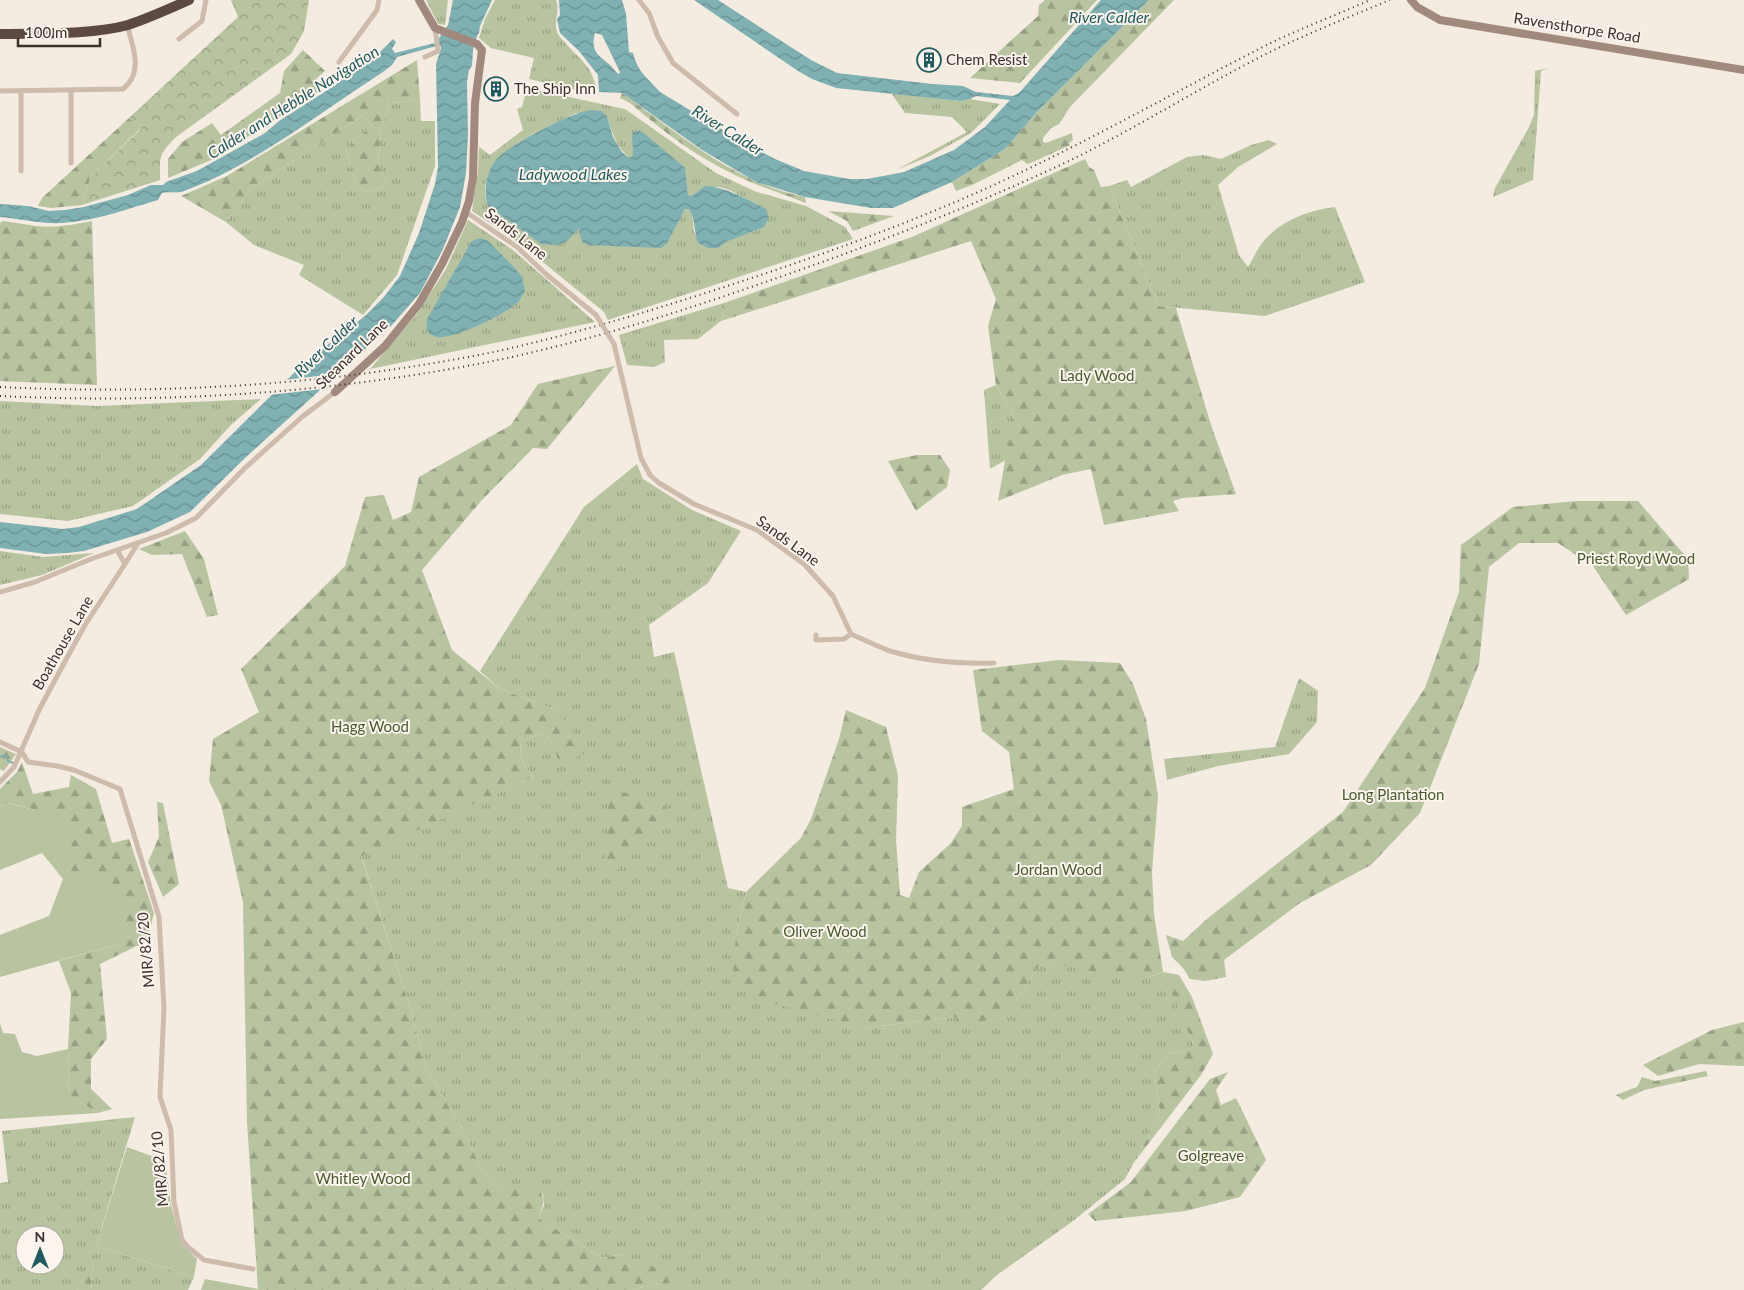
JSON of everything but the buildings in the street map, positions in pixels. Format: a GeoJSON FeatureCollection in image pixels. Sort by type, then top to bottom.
{"type":"FeatureCollection","features":[{"type":"Feature","properties":{"kind":"highway"},"geometry":{"type":"LineString","coordinates":[[0,34],[70,32],[127,25],[189,0]]}},
{"type":"Feature","properties":{"kind":"street"},"geometry":{"type":"LineString","coordinates":[[179,39],[202,21],[206,0]]}},
{"type":"Feature","properties":{"kind":"street"},"geometry":{"type":"LineString","coordinates":[[339,62],[377,10],[379,0]]}},
{"type":"Feature","properties":{"kind":"street"},"geometry":{"type":"LineString","coordinates":[[419,0],[437,33],[439,48],[437,53],[425,57]]}},
{"type":"Feature","properties":{"kind":"street"},"geometry":{"type":"LineString","coordinates":[[638,0],[649,14],[658,37],[673,63],[737,114]]}},
{"type":"Feature","properties":{"kind":"street","name":"Ravensthorpe Road"},"geometry":{"type":"LineString","coordinates":[[1411,0],[1417,7],[1440,20],[1744,70]]}},
{"type":"Feature","properties":{"kind":"street"},"geometry":{"type":"LineString","coordinates":[[0,91],[123,89],[130,84],[136,61],[127,25]]}},
{"type":"Feature","properties":{"kind":"street","name":"Steanard Lane"},"geometry":{"type":"LineString","coordinates":[[0,592],[36,582],[166,533],[196,518],[246,468],[302,417],[335,392],[385,346],[418,304],[442,264],[466,212],[473,178],[475,103],[482,54],[482,50],[477,44],[437,33]]}},
{"type":"Feature","properties":{"kind":"street"},"geometry":{"type":"LineString","coordinates":[[71,90],[72,163]]}},
{"type":"Feature","properties":{"kind":"street"},"geometry":{"type":"LineString","coordinates":[[21,91],[21,171]]}},
{"type":"Feature","properties":{"kind":"street","name":"Sands Lane"},"geometry":{"type":"LineString","coordinates":[[466,212],[517,247],[547,275],[596,315],[614,344],[641,458],[650,475],[659,483],[694,504],[757,530],[804,564],[833,596],[851,634]]}},
{"type":"Feature","properties":{"kind":"street","name":"Boathouse Lane"},"geometry":{"type":"LineString","coordinates":[[0,782],[14,767],[40,708],[85,625],[139,543]]}},
{"type":"Feature","properties":{"kind":"street"},"geometry":{"type":"LineString","coordinates":[[117,550],[125,564]]}},
{"type":"Feature","properties":{"kind":"street"},"geometry":{"type":"LineString","coordinates":[[816,635],[816,640],[844,639],[851,634],[889,650],[914,657],[968,664],[994,663]]}},
{"type":"Feature","properties":{"kind":"street"},"geometry":{"type":"LineString","coordinates":[[0,742],[22,752]]}},
{"type":"Feature","properties":{"kind":"street","name":"MIR/82/20"},"geometry":{"type":"LineString","coordinates":[[22,752],[28,762],[74,770],[120,789],[158,917],[164,1008],[160,1097]]}},
{"type":"Feature","properties":{"kind":"street","name":"MIR/82/10"},"geometry":{"type":"LineString","coordinates":[[160,1097],[171,1130],[174,1202],[182,1240],[204,1260],[253,1269]]}},
{"type":"Feature","properties":{"kind":"green space"},"geometry":{"type":"Polygon","coordinates":[[[231,0],[309,0],[304,31],[291,54],[176,137],[161,156],[160,180],[82,205],[91,176],[141,129],[129,118],[238,17],[231,0]]]}},
{"type":"Feature","properties":{"kind":"green space"},"geometry":{"type":"Polygon","coordinates":[[[426,0],[448,0],[445,25],[438,24],[426,0]]]}},
{"type":"Feature","properties":{"kind":"green space"},"geometry":{"type":"Polygon","coordinates":[[[495,0],[556,0],[558,8],[556,30],[588,68],[594,79],[597,95],[529,79],[534,58],[491,48],[479,38],[485,19],[495,0]]]}},
{"type":"Feature","properties":{"kind":"green space"},"geometry":{"type":"Polygon","coordinates":[[[1045,0],[1097,0],[1020,83],[970,78],[1038,16],[1039,5],[1045,0]]]}},
{"type":"Feature","properties":{"kind":"green space"},"geometry":{"type":"Polygon","coordinates":[[[1149,0],[1174,0],[1070,107],[1059,124],[1051,128],[1043,138],[1043,142],[1046,143],[1072,133],[1073,140],[1069,143],[1070,145],[1027,164],[1022,160],[956,191],[952,182],[1005,149],[1036,113],[1149,0]]]}},
{"type":"Feature","properties":{"kind":"green space"},"geometry":{"type":"Polygon","coordinates":[[[303,50],[325,71],[316,79],[322,90],[211,160],[168,178],[168,159],[182,142],[212,123],[221,135],[280,93],[284,71],[303,50]]]}},
{"type":"Feature","properties":{"kind":"green space"},"geometry":{"type":"Polygon","coordinates":[[[417,60],[420,100],[389,103],[381,130],[378,164],[386,185],[369,193],[357,186],[346,149],[372,125],[362,116],[252,188],[226,222],[181,196],[227,176],[417,60]]]}},
{"type":"Feature","properties":{"kind":"green space"},"geometry":{"type":"Polygon","coordinates":[[[1549,68],[1541,71],[1533,180],[1493,197],[1495,188],[1534,115],[1535,71],[1549,68]]]}},
{"type":"Feature","properties":{"kind":"green space"},"geometry":{"type":"Polygon","coordinates":[[[527,88],[625,109],[716,173],[754,191],[806,206],[845,227],[853,239],[608,320],[604,312],[522,245],[472,211],[478,171],[479,147],[490,155],[523,130],[517,109],[522,107],[527,88]],[[576,113],[512,147],[489,172],[485,188],[488,206],[580,227],[580,235],[668,242],[685,209],[689,209],[692,213],[694,233],[718,248],[725,242],[764,227],[765,209],[728,190],[711,187],[692,197],[688,195],[684,168],[644,133],[632,137],[634,151],[632,157],[629,157],[618,144],[607,116],[576,113]]]}},
{"type":"Feature","properties":{"kind":"green space"},"geometry":{"type":"Polygon","coordinates":[[[622,93],[686,140],[732,169],[755,181],[805,197],[806,203],[744,179],[707,160],[667,133],[630,103],[620,98],[622,93]]]}},
{"type":"Feature","properties":{"kind":"green space"},"geometry":{"type":"Polygon","coordinates":[[[891,93],[961,101],[970,99],[1000,104],[971,133],[930,156],[896,170],[967,132],[952,117],[905,113],[891,93]]]}},
{"type":"Feature","properties":{"kind":"green space"},"geometry":{"type":"Polygon","coordinates":[[[420,100],[421,121],[435,121],[435,166],[397,275],[363,315],[299,275],[304,265],[254,245],[226,222],[252,188],[362,116],[372,125],[346,149],[357,186],[369,193],[386,185],[378,164],[381,130],[389,103],[420,100]]]}},
{"type":"Feature","properties":{"kind":"green space"},"geometry":{"type":"Polygon","coordinates":[[[129,118],[141,128],[91,176],[82,205],[51,208],[38,206],[42,198],[129,118]]]}},
{"type":"Feature","properties":{"kind":"green space"},"geometry":{"type":"Polygon","coordinates":[[[1269,140],[1277,144],[1238,167],[1218,185],[1239,255],[1248,267],[1262,243],[1277,229],[1305,214],[1335,207],[1365,282],[1265,316],[1159,306],[1109,186],[1127,180],[1131,187],[1187,157],[1203,155],[1221,159],[1251,145],[1269,140]]]}},
{"type":"Feature","properties":{"kind":"green space","name":"Lady Wood"},"geometry":{"type":"Polygon","coordinates":[[[1085,159],[1089,167],[1094,170],[1101,187],[1109,186],[1159,306],[1176,308],[1211,425],[1236,494],[1182,498],[1173,501],[1179,511],[1104,525],[1091,469],[1062,475],[998,501],[1013,415],[996,385],[988,326],[996,299],[971,241],[721,321],[727,302],[912,237],[1085,159]]]}},
{"type":"Feature","properties":{"kind":"green space"},"geometry":{"type":"Polygon","coordinates":[[[828,211],[894,216],[853,231],[847,221],[828,211]]]}},
{"type":"Feature","properties":{"kind":"green space"},"geometry":{"type":"Polygon","coordinates":[[[468,220],[513,250],[595,322],[370,369],[416,315],[446,269],[468,220]]]}},
{"type":"Feature","properties":{"kind":"green space"},"geometry":{"type":"Polygon","coordinates":[[[3,221],[53,227],[92,221],[97,385],[0,381],[0,223],[3,221]]]}},
{"type":"Feature","properties":{"kind":"green space"},"geometry":{"type":"Polygon","coordinates":[[[727,302],[721,321],[698,339],[664,340],[665,362],[654,367],[627,365],[619,335],[727,302]]]}},
{"type":"Feature","properties":{"kind":"green space"},"geometry":{"type":"Polygon","coordinates":[[[615,366],[547,449],[533,448],[482,500],[422,570],[452,650],[500,689],[558,711],[587,752],[559,765],[555,747],[544,733],[520,741],[521,759],[533,777],[361,856],[409,1004],[426,1068],[465,1134],[481,1168],[504,1190],[535,1186],[543,1197],[542,1208],[538,1218],[602,1258],[626,1254],[629,1269],[674,1265],[672,1282],[634,1290],[258,1290],[247,1121],[243,902],[221,805],[209,781],[213,739],[259,712],[241,669],[345,566],[365,497],[384,495],[393,520],[411,512],[419,477],[511,425],[538,384],[615,366]]]}},
{"type":"Feature","properties":{"kind":"green space"},"geometry":{"type":"Polygon","coordinates":[[[996,385],[1013,415],[1006,460],[990,469],[984,390],[996,385]]]}},
{"type":"Feature","properties":{"kind":"green space"},"geometry":{"type":"Polygon","coordinates":[[[261,399],[231,425],[200,459],[133,506],[68,521],[0,514],[0,401],[96,406],[261,399]]]}},
{"type":"Feature","properties":{"kind":"green space"},"geometry":{"type":"Polygon","coordinates":[[[917,455],[940,455],[950,470],[947,487],[916,511],[888,461],[917,455]]]}},
{"type":"Feature","properties":{"kind":"green space"},"geometry":{"type":"Polygon","coordinates":[[[637,464],[643,479],[692,510],[741,531],[708,583],[649,625],[654,657],[674,652],[728,888],[746,892],[736,936],[864,1028],[956,1017],[1015,1002],[1038,967],[1048,962],[1146,978],[1164,972],[1195,1048],[1168,1054],[1154,1072],[1160,1113],[1125,1179],[1073,1221],[997,1275],[981,1290],[634,1290],[671,1282],[628,1269],[626,1254],[602,1258],[538,1218],[544,1206],[543,1194],[504,1190],[481,1168],[465,1134],[426,1068],[409,1004],[361,855],[533,777],[521,759],[520,741],[544,733],[555,747],[558,711],[500,689],[480,671],[584,507],[637,464]]]}},
{"type":"Feature","properties":{"kind":"green space"},"geometry":{"type":"Polygon","coordinates":[[[1577,501],[1638,501],[1688,559],[1689,579],[1626,615],[1593,566],[1558,543],[1519,543],[1489,567],[1479,664],[1420,813],[1371,865],[1300,903],[1224,960],[1226,977],[1205,981],[1190,979],[1183,968],[1172,957],[1166,935],[1183,941],[1208,918],[1343,812],[1425,688],[1459,592],[1461,545],[1513,507],[1577,501]]]}},
{"type":"Feature","properties":{"kind":"green space"},"geometry":{"type":"Polygon","coordinates":[[[185,531],[204,559],[218,615],[207,617],[182,554],[152,555],[139,549],[185,531]]]}},
{"type":"Feature","properties":{"kind":"green space"},"geometry":{"type":"Polygon","coordinates":[[[0,551],[43,557],[94,553],[42,575],[0,585],[0,551]]]}},
{"type":"Feature","properties":{"kind":"green space","name":"Jordan Wood"},"geometry":{"type":"Polygon","coordinates":[[[1059,660],[1120,663],[1133,684],[1146,719],[1158,796],[1152,872],[1154,914],[1163,972],[1146,978],[1118,977],[1048,962],[1038,967],[1015,1002],[975,1027],[956,1027],[956,1017],[864,1028],[757,999],[733,974],[736,936],[746,892],[801,838],[811,819],[839,739],[846,710],[886,727],[898,776],[896,841],[900,895],[909,898],[919,872],[951,843],[962,826],[962,807],[1014,789],[1009,752],[982,731],[973,670],[1059,660]]]}},
{"type":"Feature","properties":{"kind":"green space"},"geometry":{"type":"Polygon","coordinates":[[[1299,678],[1318,691],[1317,722],[1289,754],[1218,766],[1167,780],[1164,759],[1275,747],[1299,678]]]}},
{"type":"Feature","properties":{"kind":"green space"},"geometry":{"type":"Polygon","coordinates":[[[0,747],[16,754],[4,771],[0,769],[0,747]]]}},
{"type":"Feature","properties":{"kind":"green space"},"geometry":{"type":"Polygon","coordinates":[[[22,762],[33,794],[69,787],[71,775],[96,789],[112,843],[129,839],[154,913],[147,941],[100,964],[107,1039],[91,1059],[91,1089],[112,1109],[98,1113],[69,1095],[68,1049],[71,993],[59,961],[119,944],[72,879],[61,810],[35,810],[8,803],[0,806],[0,789],[17,772],[22,762]]]}},
{"type":"Feature","properties":{"kind":"green space"},"geometry":{"type":"Polygon","coordinates":[[[609,791],[659,797],[666,809],[618,870],[611,872],[606,858],[609,791]]]}},
{"type":"Feature","properties":{"kind":"green space"},"geometry":{"type":"Polygon","coordinates":[[[157,802],[163,803],[179,884],[163,897],[148,862],[159,837],[157,802]]]}},
{"type":"Feature","properties":{"kind":"green space"},"geometry":{"type":"Polygon","coordinates":[[[7,803],[35,810],[62,810],[72,878],[88,870],[107,875],[121,898],[127,919],[119,944],[0,977],[0,935],[49,916],[63,879],[42,853],[0,870],[0,806],[7,803]]]}},
{"type":"Feature","properties":{"kind":"green space"},"geometry":{"type":"Polygon","coordinates":[[[1163,972],[1179,975],[1192,997],[1213,1054],[1201,1075],[1132,1165],[1160,1113],[1154,1072],[1168,1054],[1195,1048],[1163,972]]]}},
{"type":"Feature","properties":{"kind":"green space"},"geometry":{"type":"Polygon","coordinates":[[[1744,1022],[1744,1066],[1699,1064],[1658,1076],[1643,1065],[1712,1030],[1744,1022]]]}},
{"type":"Feature","properties":{"kind":"green space"},"geometry":{"type":"Polygon","coordinates":[[[0,1023],[3,1033],[15,1034],[22,1052],[37,1056],[68,1049],[69,1095],[98,1113],[0,1119],[0,1023]]]}},
{"type":"Feature","properties":{"kind":"green space"},"geometry":{"type":"Polygon","coordinates":[[[1706,1071],[1708,1076],[1644,1090],[1623,1100],[1616,1095],[1637,1087],[1642,1077],[1655,1081],[1706,1071]]]}},
{"type":"Feature","properties":{"kind":"green space","name":"Golgreave"},"geometry":{"type":"Polygon","coordinates":[[[1228,1072],[1216,1090],[1221,1105],[1236,1098],[1266,1160],[1240,1197],[1186,1211],[1095,1221],[1088,1214],[1131,1182],[1210,1079],[1228,1072]]]}},
{"type":"Feature","properties":{"kind":"green space"},"geometry":{"type":"Polygon","coordinates":[[[135,1117],[96,1246],[194,1277],[188,1290],[91,1290],[93,1258],[77,1290],[0,1290],[0,1183],[8,1182],[2,1131],[135,1117]]]}},
{"type":"Feature","properties":{"kind":"green space"},"geometry":{"type":"Polygon","coordinates":[[[127,1147],[165,1161],[171,1205],[181,1243],[197,1259],[194,1277],[96,1246],[127,1147]]]}},
{"type":"Feature","properties":{"kind":"green space"},"geometry":{"type":"Polygon","coordinates":[[[93,1257],[91,1290],[77,1290],[93,1257]]]}},
{"type":"Feature","properties":{"kind":"green space"},"geometry":{"type":"Polygon","coordinates":[[[205,1279],[258,1289],[258,1290],[201,1290],[205,1279]]]}},
{"type":"Feature","properties":{"kind":"water"},"geometry":{"type":"Polygon","coordinates":[[[453,0],[492,0],[480,26],[467,82],[468,135],[466,173],[460,207],[443,249],[420,293],[392,325],[246,457],[190,512],[147,532],[84,551],[46,554],[0,548],[0,522],[63,529],[79,527],[137,509],[201,465],[303,364],[365,316],[383,298],[400,276],[419,233],[435,184],[438,167],[436,64],[441,48],[440,45],[397,57],[392,65],[383,72],[261,153],[210,180],[184,191],[162,193],[158,200],[111,214],[87,220],[62,223],[0,217],[0,204],[28,206],[49,211],[84,207],[128,195],[151,185],[163,185],[166,182],[197,171],[265,133],[279,121],[334,86],[358,68],[357,65],[359,63],[361,66],[380,52],[393,39],[396,42],[392,49],[395,53],[439,42],[439,38],[448,25],[453,0]]]}},
{"type":"Feature","properties":{"kind":"water","name":"River Calder"},"geometry":{"type":"Polygon","coordinates":[[[559,0],[622,0],[626,14],[629,52],[633,53],[641,70],[660,92],[746,144],[775,159],[804,171],[849,179],[867,179],[904,172],[954,150],[985,127],[1010,100],[976,96],[961,101],[836,88],[812,79],[798,71],[694,0],[718,0],[811,60],[837,73],[963,86],[976,92],[1013,96],[1019,93],[1101,0],[1149,0],[1036,113],[1005,149],[952,182],[893,208],[871,208],[805,197],[756,182],[702,150],[622,93],[599,92],[598,75],[579,51],[560,33],[557,19],[560,15],[559,0]],[[595,33],[594,48],[619,74],[620,72],[602,35],[595,33]]]}},
{"type":"Feature","properties":{"kind":"water","name":"Ladywood Lakes"},"geometry":{"type":"Polygon","coordinates":[[[591,110],[601,111],[607,116],[613,137],[622,152],[628,157],[632,157],[633,154],[633,132],[639,131],[644,133],[685,168],[688,195],[692,196],[705,186],[736,194],[766,209],[769,217],[764,227],[726,242],[718,248],[708,248],[698,243],[691,212],[689,209],[685,209],[668,242],[661,248],[589,245],[583,243],[580,228],[566,242],[557,245],[541,244],[488,206],[486,189],[488,177],[492,166],[501,155],[558,122],[591,110]]]}},
{"type":"Feature","properties":{"kind":"water"},"geometry":{"type":"Polygon","coordinates":[[[480,238],[487,240],[514,267],[522,277],[525,291],[519,301],[493,318],[455,334],[444,337],[431,335],[428,331],[427,319],[470,244],[480,238]]]}},
{"type":"Feature","properties":{"kind":"pier"},"geometry":{"type":"Polygon","coordinates":[[[343,373],[323,389],[269,395],[284,380],[343,373]]]}},
{"type":"Feature","properties":{"kind":"waterway"},"geometry":{"type":"LineString","coordinates":[[0,757],[6,756],[8,761],[13,763]]}},
{"type":"Feature","properties":{"kind":"railway"},"geometry":{"type":"LineString","coordinates":[[0,387],[125,390],[250,385],[312,379],[436,363],[498,351],[610,322],[809,259],[953,203],[1068,149],[1271,43],[1370,0]]}},
{"type":"Feature","properties":{"kind":"railway"},"geometry":{"type":"LineString","coordinates":[[0,396],[63,398],[188,397],[312,388],[374,381],[498,360],[603,334],[706,302],[810,266],[916,227],[985,198],[1054,168],[1133,128],[1278,48],[1390,0]]}},
{"type":"Feature","properties":{"kind":"place","name":"Chem Resist"},"geometry":{"type":"Point","coordinates":[929,60]}},
{"type":"Feature","properties":{"kind":"place","name":"The Ship Inn"},"geometry":{"type":"Point","coordinates":[496,89]}},
{"type":"Feature","properties":{"kind":"water label","name":"Calder and Hebble Navigation"},"geometry":{"type":"Point","coordinates":[293,102]}},
{"type":"Feature","properties":{"kind":"park label","name":"Priest Royd Wood"},"geometry":{"type":"Point","coordinates":[1636,559]}},
{"type":"Feature","properties":{"kind":"park label","name":"Hagg Wood"},"geometry":{"type":"Point","coordinates":[370,727]}},
{"type":"Feature","properties":{"kind":"park label","name":"Long Plantation"},"geometry":{"type":"Point","coordinates":[1393,795]}},
{"type":"Feature","properties":{"kind":"park label","name":"Oliver Wood"},"geometry":{"type":"Point","coordinates":[825,932]}},
{"type":"Feature","properties":{"kind":"park label","name":"Whitley Wood"},"geometry":{"type":"Point","coordinates":[363,1179]}}]}
